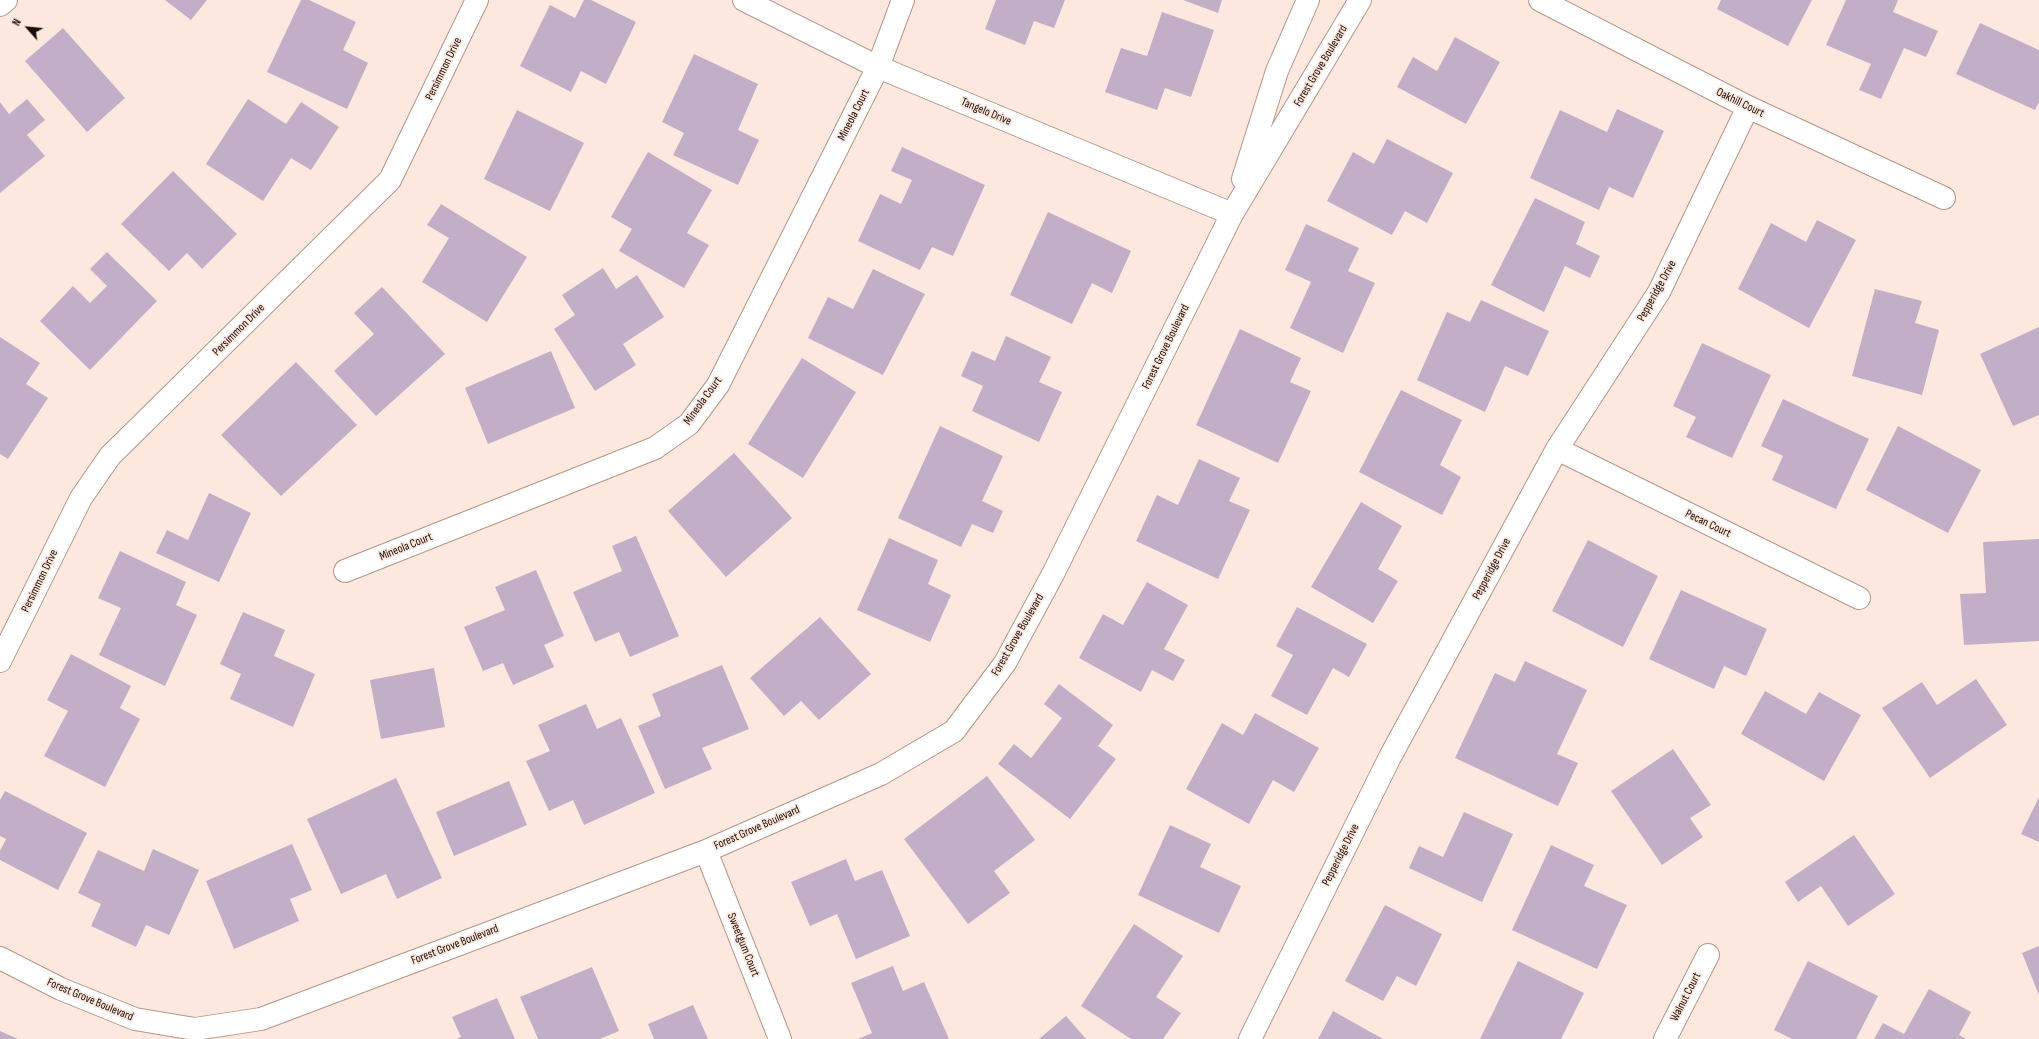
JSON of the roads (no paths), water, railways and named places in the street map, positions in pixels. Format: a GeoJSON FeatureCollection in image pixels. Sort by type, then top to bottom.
{"type":"FeatureCollection","features":[{"type":"Feature","properties":{"kind":"street"},"geometry":{"type":"LineString","coordinates":[[0,5],[6,0]]}},
{"type":"Feature","properties":{"kind":"street","name":"Persimmon Drive"},"geometry":{"type":"LineString","coordinates":[[0,661],[81,498],[110,456],[390,180],[477,0]]}},
{"type":"Feature","properties":{"kind":"street","name":"Tangelo Drive"},"geometry":{"type":"LineString","coordinates":[[744,0],[878,67],[1232,214]]}},
{"type":"Feature","properties":{"kind":"street","name":"Mineola Court"},"geometry":{"type":"LineString","coordinates":[[345,571],[655,448],[689,424],[718,385],[878,67],[903,0]]}},
{"type":"Feature","properties":{"kind":"street","name":"Forest Grove Boulevard"},"geometry":{"type":"LineString","coordinates":[[1232,214],[1277,72],[1308,0]]}},
{"type":"Feature","properties":{"kind":"street","name":"Forest Grove Boulevard"},"geometry":{"type":"LineString","coordinates":[[0,958],[61,989],[134,1019],[195,1029],[261,1019],[706,851],[880,774],[954,731],[1004,663],[1053,574],[1232,214],[1360,0]]}},
{"type":"Feature","properties":{"kind":"street","name":"Oakhill Court"},"geometry":{"type":"LineString","coordinates":[[1540,0],[1748,107],[1944,198]]}},
{"type":"Feature","properties":{"kind":"street","name":"Pepperidge Drive"},"geometry":{"type":"LineString","coordinates":[[1250,1039],[1390,757],[1557,450],[1659,292],[1748,107]]}},
{"type":"Feature","properties":{"kind":"street","name":"Pecan Court"},"geometry":{"type":"LineString","coordinates":[[1557,450],[1859,598]]}},
{"type":"Feature","properties":{"kind":"street","name":"Sweetgum Court"},"geometry":{"type":"LineString","coordinates":[[706,851],[780,1039]]}},
{"type":"Feature","properties":{"kind":"street","name":"Walnut Court"},"geometry":{"type":"LineString","coordinates":[[1665,1039],[1708,955]]}}]}
